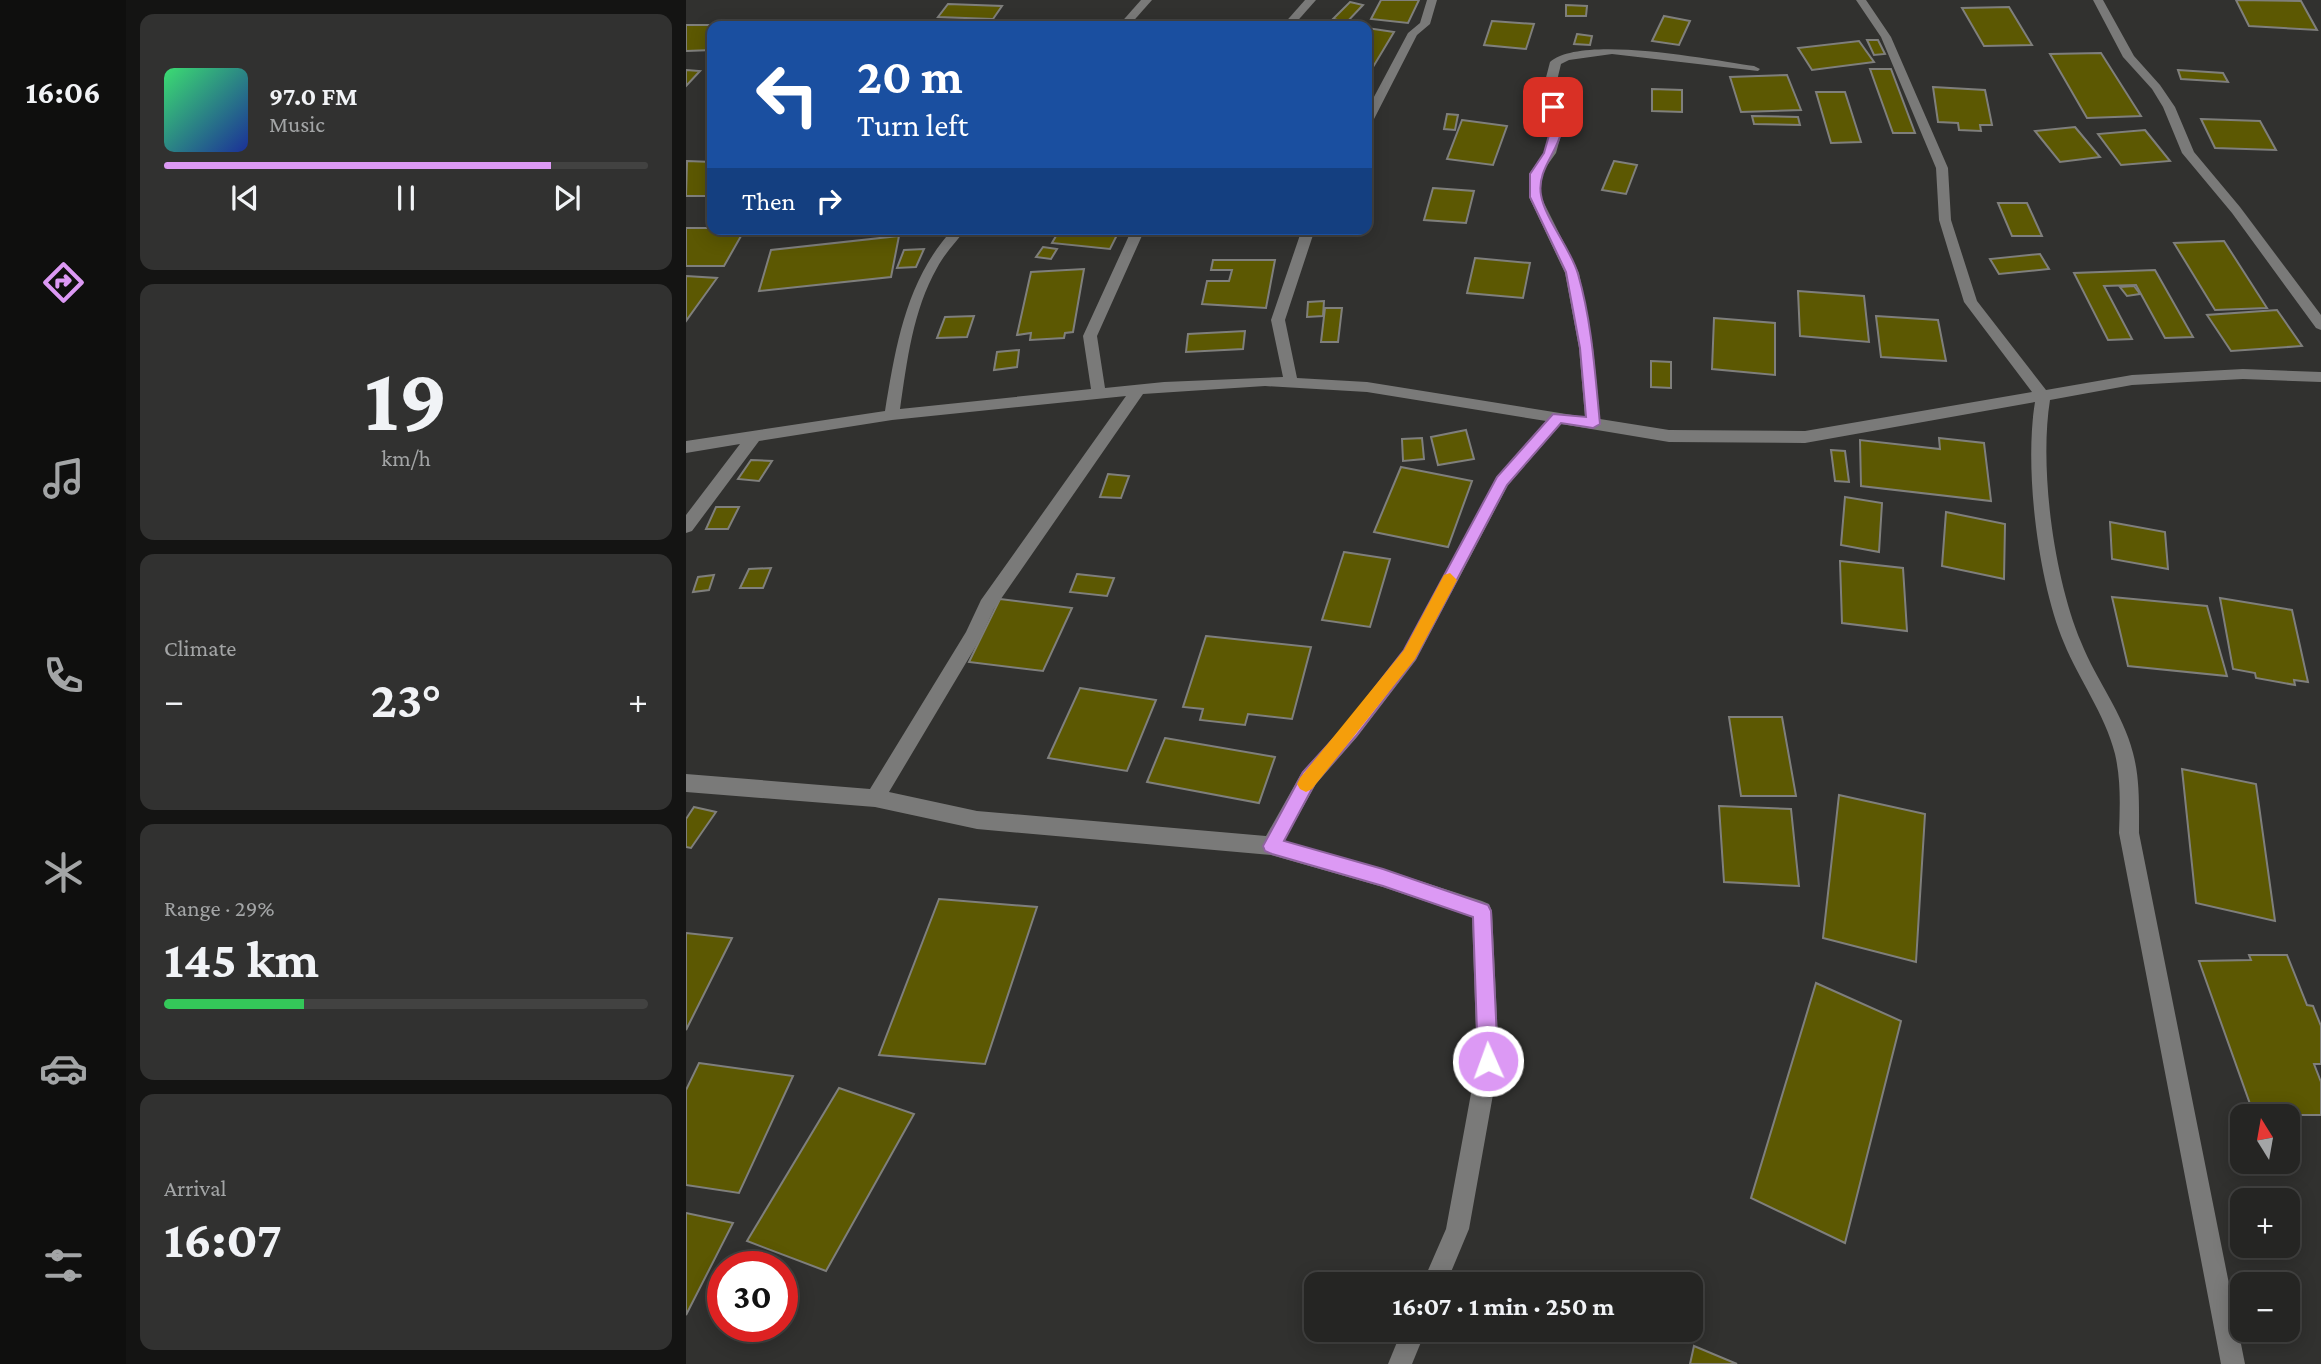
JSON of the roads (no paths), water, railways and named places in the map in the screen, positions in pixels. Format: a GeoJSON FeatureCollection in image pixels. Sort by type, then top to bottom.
{"type":"FeatureCollection","features":[{"type":"Feature","properties":{"kind":"street"},"geometry":{"type":"LineString","coordinates":[[1128,21],[1147,0]]}},
{"type":"Feature","properties":{"kind":"street"},"geometry":{"type":"LineString","coordinates":[[1292,21],[1311,0]]}},
{"type":"Feature","properties":{"kind":"street"},"geometry":{"type":"LineString","coordinates":[[1372,111],[1413,33],[1425,24],[1432,0]]}},
{"type":"Feature","properties":{"kind":"street"},"geometry":{"type":"LineString","coordinates":[[1861,0],[1886,37],[1942,168],[1944,220],[1971,302],[2043,396]]}},
{"type":"Feature","properties":{"kind":"street"},"geometry":{"type":"LineString","coordinates":[[2098,0],[2129,57],[2156,87],[2169,107],[2188,153],[2236,210],[2321,326]]}},
{"type":"Feature","properties":{"kind":"street"},"geometry":{"type":"LineString","coordinates":[[1593,424],[1586,348],[1572,272],[1535,197],[1535,174],[1550,153],[1559,121],[1548,93],[1556,62],[1566,57],[1612,51],[1754,69]]}},
{"type":"Feature","properties":{"kind":"street"},"geometry":{"type":"LineString","coordinates":[[892,415],[905,330],[937,254],[954,235]]}},
{"type":"Feature","properties":{"kind":"street"},"geometry":{"type":"LineString","coordinates":[[1099,394],[1090,336],[1136,235]]}},
{"type":"Feature","properties":{"kind":"street"},"geometry":{"type":"LineString","coordinates":[[1291,383],[1278,320],[1307,235]]}},
{"type":"Feature","properties":{"kind":"street"},"geometry":{"type":"LineString","coordinates":[[686,447],[892,415],[1139,389],[1265,381],[1367,387],[1669,436],[1805,437],[2132,380],[2243,374],[2321,377]]}},
{"type":"Feature","properties":{"kind":"street"},"geometry":{"type":"LineString","coordinates":[[875,798],[973,636],[987,605],[1139,389]]}},
{"type":"Feature","properties":{"kind":"street"},"geometry":{"type":"LineString","coordinates":[[2043,396],[2038,414],[2043,494],[2055,587],[2072,641],[2111,720],[2127,768],[2129,833],[2233,1364]]}},
{"type":"Feature","properties":{"kind":"street"},"geometry":{"type":"LineString","coordinates":[[1272,846],[1309,778],[1410,655],[1502,481],[1558,418]]}},
{"type":"Feature","properties":{"kind":"street"},"geometry":{"type":"LineString","coordinates":[[686,527],[755,436]]}},
{"type":"Feature","properties":{"kind":"street"},"geometry":{"type":"LineString","coordinates":[[686,783],[875,798],[978,820],[1272,846],[1383,878],[1482,911],[1488,1061],[1457,1229],[1439,1272]]}},
{"type":"Feature","properties":{"kind":"street"},"geometry":{"type":"LineString","coordinates":[[1400,1364],[1410,1342]]}}]}
